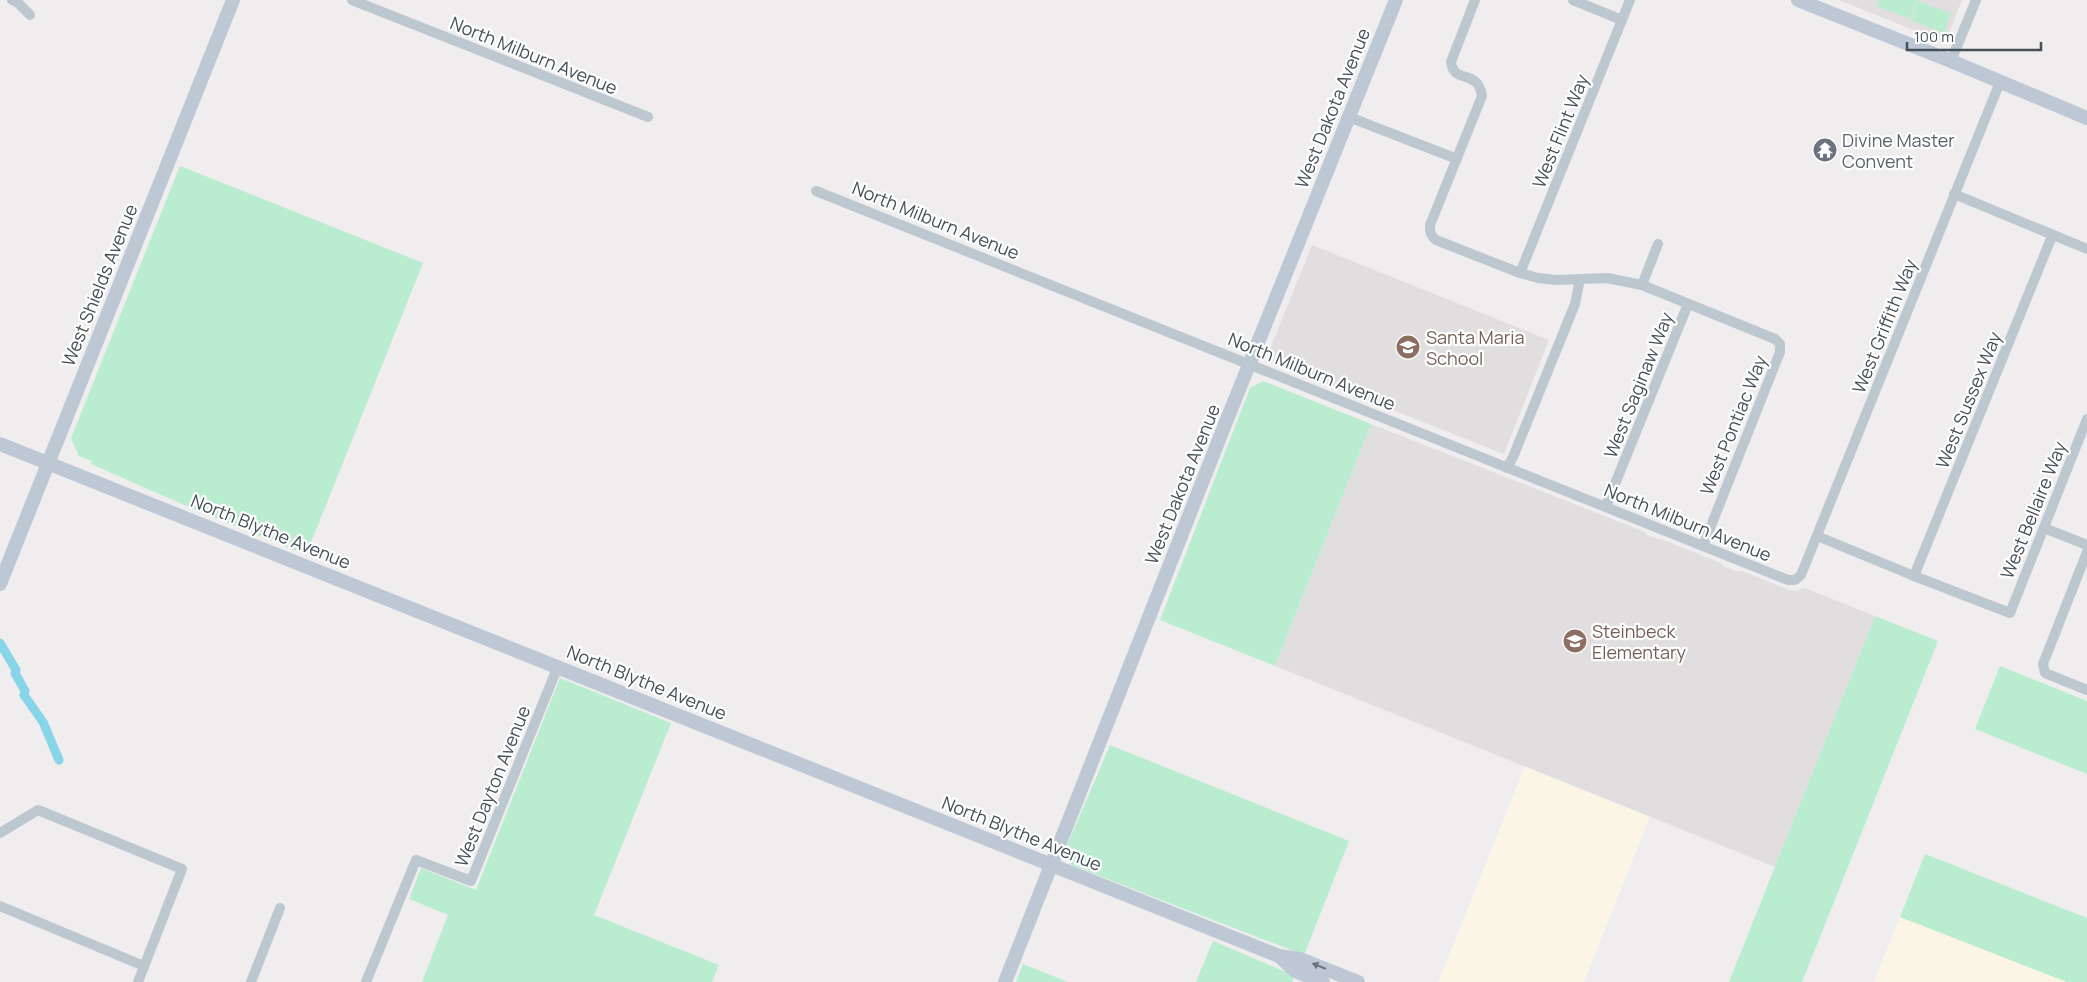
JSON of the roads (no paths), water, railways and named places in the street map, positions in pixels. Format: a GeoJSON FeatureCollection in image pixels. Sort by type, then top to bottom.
{"type":"FeatureCollection","features":[{"type":"Feature","properties":{"kind":"street"},"geometry":{"type":"LineString","coordinates":[[12,0],[17,2],[30,15]]}},
{"type":"Feature","properties":{"kind":"street","name":"West Shields Avenue"},"geometry":{"type":"LineString","coordinates":[[0,584],[233,0]]}},
{"type":"Feature","properties":{"kind":"street","name":"North Milburn Avenue"},"geometry":{"type":"LineString","coordinates":[[352,0],[376,5],[648,117]]}},
{"type":"Feature","properties":{"kind":"street","name":"West Dakota Avenue"},"geometry":{"type":"LineString","coordinates":[[1005,982],[1226,422],[1396,0]]}},
{"type":"Feature","properties":{"kind":"street"},"geometry":{"type":"LineString","coordinates":[[1475,0],[1451,62],[1452,69],[1456,73],[1476,81],[1481,86],[1482,96],[1430,225],[1430,232],[1436,240],[1520,273],[1556,280],[1608,278],[1642,285],[1688,304]]}},
{"type":"Feature","properties":{"kind":"street"},"geometry":{"type":"LineString","coordinates":[[1573,0],[1622,20]]}},
{"type":"Feature","properties":{"kind":"street","name":"West Flint Way"},"geometry":{"type":"LineString","coordinates":[[1520,273],[1630,0]]}},
{"type":"Feature","properties":{"kind":"street"},"geometry":{"type":"LineString","coordinates":[[1798,0],[2087,118]]}},
{"type":"Feature","properties":{"kind":"street"},"geometry":{"type":"LineString","coordinates":[[1951,61],[1976,0]]}},
{"type":"Feature","properties":{"kind":"street","name":"West Griffith Way"},"geometry":{"type":"LineString","coordinates":[[1795,580],[1801,575],[2000,82]]}},
{"type":"Feature","properties":{"kind":"street"},"geometry":{"type":"LineString","coordinates":[[1349,116],[1457,159]]}},
{"type":"Feature","properties":{"kind":"street","name":"North Milburn Avenue"},"geometry":{"type":"LineString","coordinates":[[816,190],[1788,580],[1795,580]]}},
{"type":"Feature","properties":{"kind":"street"},"geometry":{"type":"LineString","coordinates":[[1954,194],[2087,249]]}},
{"type":"Feature","properties":{"kind":"street","name":"West Sussex Way"},"geometry":{"type":"LineString","coordinates":[[1914,576],[2052,236]]}},
{"type":"Feature","properties":{"kind":"street"},"geometry":{"type":"LineString","coordinates":[[1642,285],[1658,244]]}},
{"type":"Feature","properties":{"kind":"street"},"geometry":{"type":"LineString","coordinates":[[1507,468],[1575,304],[1580,279]]}},
{"type":"Feature","properties":{"kind":"street","name":"West Pontiac Way"},"geometry":{"type":"LineString","coordinates":[[1688,304],[1775,339],[1780,344],[1780,352],[1703,546]]}},
{"type":"Feature","properties":{"kind":"street","name":"West Saginaw Way"},"geometry":{"type":"LineString","coordinates":[[1606,506],[1688,304]]}},
{"type":"Feature","properties":{"kind":"street","name":"West Bellaire Way"},"geometry":{"type":"LineString","coordinates":[[1914,576],[2010,613],[2087,419]]}},
{"type":"Feature","properties":{"kind":"street","name":"North Blythe Avenue"},"geometry":{"type":"LineString","coordinates":[[0,444],[1279,956],[1300,959],[1358,982]]}},
{"type":"Feature","properties":{"kind":"street"},"geometry":{"type":"LineString","coordinates":[[2044,528],[2087,545]]}},
{"type":"Feature","properties":{"kind":"street"},"geometry":{"type":"LineString","coordinates":[[1817,536],[1914,576]]}},
{"type":"Feature","properties":{"kind":"street"},"geometry":{"type":"LineString","coordinates":[[2087,552],[2043,664],[2045,673],[2087,690]]}},
{"type":"Feature","properties":{"kind":"street","name":"West Dayton Avenue"},"geometry":{"type":"LineString","coordinates":[[366,982],[416,860],[471,881],[558,666]]}},
{"type":"Feature","properties":{"kind":"street"},"geometry":{"type":"LineString","coordinates":[[0,833],[38,810],[182,869],[138,982]]}},
{"type":"Feature","properties":{"kind":"street"},"geometry":{"type":"LineString","coordinates":[[0,906],[144,966]]}},
{"type":"Feature","properties":{"kind":"street"},"geometry":{"type":"LineString","coordinates":[[251,982],[280,908]]}},
{"type":"Feature","properties":{"kind":"street","name":"North Blythe Avenue"},"geometry":{"type":"LineString","coordinates":[[1279,956],[1295,971],[1323,982]]}},
{"type":"Feature","properties":{"kind":"waterway"},"geometry":{"type":"LineString","coordinates":[[0,643],[16,670],[15,673],[25,691],[24,695],[43,722],[59,760]]}},
{"type":"Feature","properties":{"kind":"place","name":"Divine Master Convent"},"geometry":{"type":"Point","coordinates":[1825,150]}},
{"type":"Feature","properties":{"kind":"place","name":"Santa Maria School"},"geometry":{"type":"Point","coordinates":[1408,347]}},
{"type":"Feature","properties":{"kind":"place","name":"Steinbeck Elementary"},"geometry":{"type":"Point","coordinates":[1575,641]}}]}
